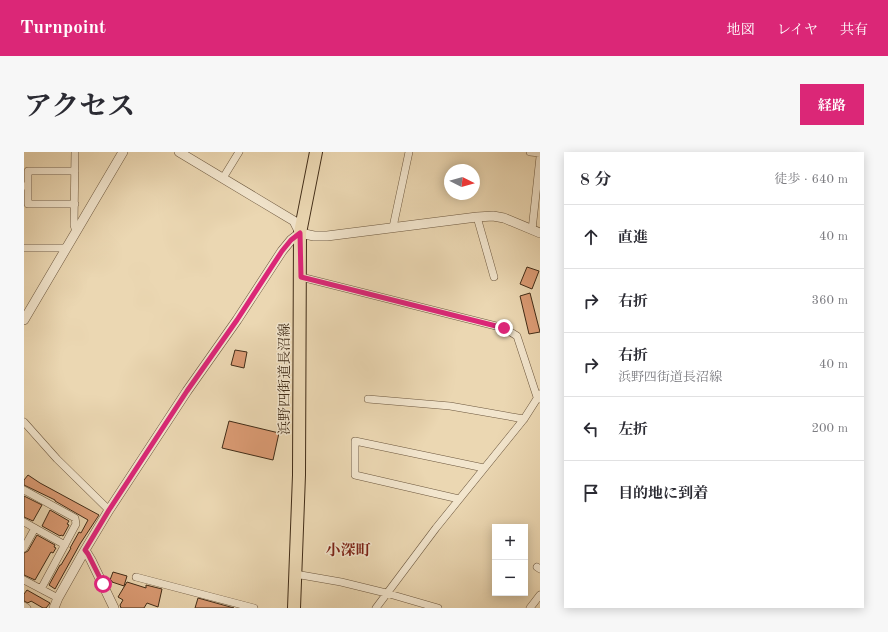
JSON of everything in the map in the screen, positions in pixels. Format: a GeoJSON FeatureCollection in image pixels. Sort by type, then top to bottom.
{"type":"FeatureCollection","features":[{"type":"Feature","properties":{"kind":"main road","name":"浜野四街道長沼線"},"geometry":{"type":"LineString","coordinates":[[294,608],[299,475],[300,233],[316,152]]}},
{"type":"Feature","properties":{"kind":"street"},"geometry":{"type":"LineString","coordinates":[[75,152],[74,225],[76,232]]}},
{"type":"Feature","properties":{"kind":"street"},"geometry":{"type":"LineString","coordinates":[[24,320],[123,152]]}},
{"type":"Feature","properties":{"kind":"street"},"geometry":{"type":"LineString","coordinates":[[179,152],[294,221],[300,233]]}},
{"type":"Feature","properties":{"kind":"street"},"geometry":{"type":"LineString","coordinates":[[223,178],[238,152]]}},
{"type":"Feature","properties":{"kind":"street"},"geometry":{"type":"LineString","coordinates":[[393,227],[409,152]]}},
{"type":"Feature","properties":{"kind":"street"},"geometry":{"type":"LineString","coordinates":[[530,152],[540,153]]}},
{"type":"Feature","properties":{"kind":"street"},"geometry":{"type":"LineString","coordinates":[[54,608],[58,598],[109,510],[187,391],[291,240],[300,233],[320,237],[494,216],[504,218],[536,232],[540,157]]}},
{"type":"Feature","properties":{"kind":"street"},"geometry":{"type":"LineString","coordinates":[[75,171],[28,171],[26,186],[28,204],[75,204]]}},
{"type":"Feature","properties":{"kind":"street"},"geometry":{"type":"LineString","coordinates":[[476,217],[494,277]]}},
{"type":"Feature","properties":{"kind":"street"},"geometry":{"type":"LineString","coordinates":[[24,248],[66,248]]}},
{"type":"Feature","properties":{"kind":"street"},"geometry":{"type":"LineString","coordinates":[[301,277],[504,328],[516,336],[539,397],[524,419],[436,528],[376,608]]}},
{"type":"Feature","properties":{"kind":"street"},"geometry":{"type":"LineString","coordinates":[[368,399],[450,406],[524,419]]}},
{"type":"Feature","properties":{"kind":"street"},"geometry":{"type":"LineString","coordinates":[[24,422],[57,459],[109,510]]}},
{"type":"Feature","properties":{"kind":"street"},"geometry":{"type":"LineString","coordinates":[[459,499],[355,476],[355,441],[484,468]]}},
{"type":"Feature","properties":{"kind":"street"},"geometry":{"type":"LineString","coordinates":[[24,490],[75,518],[76,524],[41,589]]}},
{"type":"Feature","properties":{"kind":"street"},"geometry":{"type":"LineString","coordinates":[[24,522],[65,545]]}},
{"type":"Feature","properties":{"kind":"street"},"geometry":{"type":"LineString","coordinates":[[24,548],[35,528]]}},
{"type":"Feature","properties":{"kind":"street"},"geometry":{"type":"LineString","coordinates":[[85,550],[114,608]]}},
{"type":"Feature","properties":{"kind":"street"},"geometry":{"type":"LineString","coordinates":[[295,574],[341,582],[438,608]]}},
{"type":"Feature","properties":{"kind":"street"},"geometry":{"type":"LineString","coordinates":[[136,577],[254,608]]}},
{"type":"Feature","properties":{"kind":"street"},"geometry":{"type":"LineString","coordinates":[[24,580],[58,598]]}},
{"type":"Feature","properties":{"kind":"street"},"geometry":{"type":"LineString","coordinates":[[530,608],[540,595]]}},
{"type":"Feature","properties":{"kind":"building"},"geometry":{"type":"Polygon","coordinates":[[[527,267],[539,271],[532,289],[520,284],[527,267]]]}},
{"type":"Feature","properties":{"kind":"building"},"geometry":{"type":"Polygon","coordinates":[[[530,293],[540,332],[529,334],[520,296],[530,293]]]}},
{"type":"Feature","properties":{"kind":"building"},"geometry":{"type":"Polygon","coordinates":[[[235,350],[247,352],[244,368],[231,365],[235,350]]]}},
{"type":"Feature","properties":{"kind":"building"},"geometry":{"type":"Polygon","coordinates":[[[229,421],[279,433],[273,460],[222,448],[229,421]]]}},
{"type":"Feature","properties":{"kind":"building"},"geometry":{"type":"Polygon","coordinates":[[[28,475],[99,515],[80,544],[55,589],[49,585],[79,532],[81,533],[88,520],[55,500],[24,485],[24,480],[28,475]]]}},
{"type":"Feature","properties":{"kind":"building"},"geometry":{"type":"Polygon","coordinates":[[[24,496],[42,505],[33,521],[24,517],[24,496]]]}},
{"type":"Feature","properties":{"kind":"building"},"geometry":{"type":"Polygon","coordinates":[[[50,510],[69,521],[67,524],[69,525],[63,536],[60,536],[42,526],[50,510]]]}},
{"type":"Feature","properties":{"kind":"building"},"geometry":{"type":"Polygon","coordinates":[[[37,535],[55,545],[54,547],[56,548],[53,553],[51,552],[35,580],[24,575],[24,553],[28,551],[37,535]]]}},
{"type":"Feature","properties":{"kind":"building"},"geometry":{"type":"Polygon","coordinates":[[[113,572],[127,576],[124,586],[110,580],[113,572]]]}},
{"type":"Feature","properties":{"kind":"building"},"geometry":{"type":"Polygon","coordinates":[[[127,582],[146,588],[146,585],[162,589],[158,607],[147,603],[144,608],[121,608],[120,605],[123,600],[118,597],[127,582]]]}},
{"type":"Feature","properties":{"kind":"building"},"geometry":{"type":"Polygon","coordinates":[[[27,590],[50,603],[46,608],[43,608],[31,601],[28,603],[24,601],[24,594],[27,590]]]}},
{"type":"Feature","properties":{"kind":"building"},"geometry":{"type":"Polygon","coordinates":[[[198,598],[234,608],[195,608],[198,598]]]}},
{"type":"Feature","properties":{"kind":"district","name":"小深町"},"geometry":{"type":"Point","coordinates":[348,551]}},
{"type":"Feature","properties":{"kind":"route"},"geometry":{"type":"LineString","coordinates":[[103,584],[85,550],[109,510],[187,391],[237,320],[282,251],[291,240],[300,233],[301,277],[504,328]]}}]}
